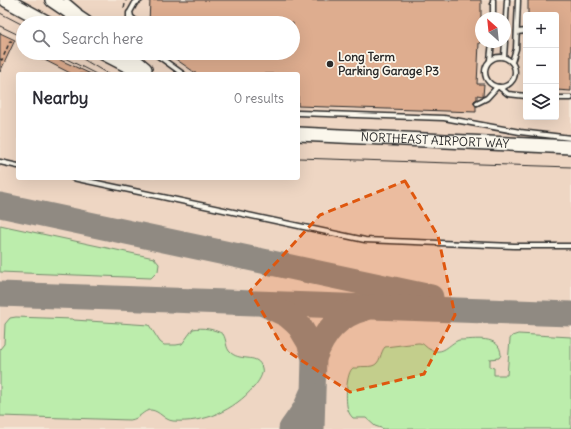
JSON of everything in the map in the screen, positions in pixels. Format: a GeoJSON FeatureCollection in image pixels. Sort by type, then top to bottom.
{"type":"FeatureCollection","features":[{"type":"Feature","properties":{"kind":"main road"},"geometry":{"type":"LineString","coordinates":[[7,0],[36,16]]}},
{"type":"Feature","properties":{"kind":"main road"},"geometry":{"type":"LineString","coordinates":[[52,0],[76,16]]}},
{"type":"Feature","properties":{"kind":"main road"},"geometry":{"type":"LineString","coordinates":[[117,60],[140,72]]}},
{"type":"Feature","properties":{"kind":"main road"},"geometry":{"type":"LineString","coordinates":[[134,60],[148,72]]}},
{"type":"Feature","properties":{"kind":"main road","name":"NORTHEAST AIRPORT WAY"},"geometry":{"type":"LineString","coordinates":[[300,134],[571,147]]}},
{"type":"Feature","properties":{"kind":"lane"},"geometry":{"type":"LineString","coordinates":[[66,0],[84,16]]}},
{"type":"Feature","properties":{"kind":"lane"},"geometry":{"type":"LineString","coordinates":[[129,16],[131,6],[139,0]]}},
{"type":"Feature","properties":{"kind":"lane"},"geometry":{"type":"LineString","coordinates":[[131,16],[130,12],[134,2],[139,0]]}},
{"type":"Feature","properties":{"kind":"lane"},"geometry":{"type":"LineString","coordinates":[[493,0],[493,12]]}},
{"type":"Feature","properties":{"kind":"lane"},"geometry":{"type":"LineString","coordinates":[[506,12],[507,0]]}},
{"type":"Feature","properties":{"kind":"lane"},"geometry":{"type":"LineString","coordinates":[[477,103],[487,98],[498,87],[508,84],[514,77],[515,72],[512,62],[516,49],[518,0]]}},
{"type":"Feature","properties":{"kind":"lane"},"geometry":{"type":"LineString","coordinates":[[517,32],[523,31]]}},
{"type":"Feature","properties":{"kind":"lane"},"geometry":{"type":"LineString","coordinates":[[490,60],[491,48]]}},
{"type":"Feature","properties":{"kind":"lane"},"geometry":{"type":"LineString","coordinates":[[504,48],[504,56]]}},
{"type":"Feature","properties":{"kind":"lane"},"geometry":{"type":"LineString","coordinates":[[512,62],[504,56],[496,56],[486,64],[484,73],[488,82],[508,94],[523,96]]}},
{"type":"Feature","properties":{"kind":"lane"},"geometry":{"type":"LineString","coordinates":[[164,60],[180,72]]}},
{"type":"Feature","properties":{"kind":"lane"},"geometry":{"type":"LineString","coordinates":[[559,98],[571,98]]}},
{"type":"Feature","properties":{"kind":"lane"},"geometry":{"type":"LineString","coordinates":[[300,113],[444,118],[520,132],[571,138]]}},
{"type":"Feature","properties":{"kind":"lane"},"geometry":{"type":"LineString","coordinates":[[0,162],[16,166]]}},
{"type":"Feature","properties":{"kind":"lane"},"geometry":{"type":"LineString","coordinates":[[82,180],[365,240],[530,247],[571,246]]}},
{"type":"Feature","properties":{"kind":"path"},"geometry":{"type":"LineString","coordinates":[[6,42],[14,42]]}},
{"type":"Feature","properties":{"kind":"path"},"geometry":{"type":"LineString","coordinates":[[0,59],[2,60],[9,43]]}},
{"type":"Feature","properties":{"kind":"highlighted area"},"geometry":{"type":"Polygon","coordinates":[[[405,181],[438,236],[455,315],[424,374],[350,392],[284,349],[250,291],[320,215],[405,181]]]}},
{"type":"Feature","properties":{"kind":"shaded area"},"geometry":{"type":"Polygon","coordinates":[[[0,0],[571,0],[571,429],[0,429],[0,0]]]}},
{"type":"Feature","properties":{"kind":"green space"},"geometry":{"type":"Polygon","coordinates":[[[0,225],[154,258],[159,264],[158,271],[151,278],[0,272],[0,225]]]}},
{"type":"Feature","properties":{"kind":"green space"},"geometry":{"type":"Polygon","coordinates":[[[10,318],[73,319],[149,325],[160,342],[164,345],[182,344],[193,329],[205,328],[223,334],[229,351],[235,356],[253,359],[260,363],[262,373],[254,387],[237,403],[218,414],[196,420],[173,421],[151,410],[148,410],[130,420],[0,416],[0,349],[4,344],[5,324],[10,318]]]}},
{"type":"Feature","properties":{"kind":"green space"},"geometry":{"type":"Polygon","coordinates":[[[518,334],[571,337],[571,429],[384,429],[375,426],[366,418],[353,418],[350,415],[347,406],[346,394],[351,371],[353,368],[375,365],[385,347],[420,343],[429,349],[438,351],[446,349],[459,340],[479,339],[491,341],[500,348],[501,355],[499,358],[490,359],[490,367],[494,368],[494,375],[507,375],[510,339],[512,336],[518,334]]]}},
{"type":"Feature","properties":{"kind":"building","name":"Long Term Parking Garage P3"},"geometry":{"type":"Polygon","coordinates":[[[150,0],[481,0],[481,12],[475,12],[475,48],[479,48],[477,84],[484,84],[483,96],[477,95],[477,99],[474,101],[476,112],[300,106],[300,72],[194,72],[177,60],[300,60],[300,16],[149,16],[150,0]]]}},
{"type":"Feature","properties":{"kind":"building"},"geometry":{"type":"Polygon","coordinates":[[[528,0],[571,0],[571,91],[559,90],[559,12],[528,12],[528,0]]]}},
{"type":"Feature","properties":{"kind":"building"},"geometry":{"type":"Polygon","coordinates":[[[0,33],[15,40],[0,72],[0,33]]]}},
{"type":"Feature","properties":{"kind":"building"},"geometry":{"type":"Polygon","coordinates":[[[45,60],[60,60],[87,72],[68,72],[45,60]]]}},
{"type":"Feature","properties":{"kind":"taxiway"},"geometry":{"type":"LineString","coordinates":[[0,205],[431,297]]}},
{"type":"Feature","properties":{"kind":"taxiway"},"geometry":{"type":"LineString","coordinates":[[0,294],[571,314]]}},
{"type":"Feature","properties":{"kind":"taxiway"},"geometry":{"type":"LineString","coordinates":[[266,305],[287,315],[294,321],[300,327],[309,342],[314,358],[312,429]]}},
{"type":"Feature","properties":{"kind":"taxiway"},"geometry":{"type":"LineString","coordinates":[[314,358],[322,340],[333,326],[347,315],[366,308]]}},
{"type":"Feature","properties":{"kind":"taxiway"},"geometry":{"type":"LineString","coordinates":[[291,429],[305,409],[311,395]]}},
{"type":"Feature","properties":{"kind":"tram line"},"geometry":{"type":"LineString","coordinates":[[0,13],[16,21]]}},
{"type":"Feature","properties":{"kind":"tram line"},"geometry":{"type":"LineString","coordinates":[[0,26],[16,34]]}},
{"type":"Feature","properties":{"kind":"tram line"},"geometry":{"type":"LineString","coordinates":[[69,60],[92,72]]}},
{"type":"Feature","properties":{"kind":"tram line"},"geometry":{"type":"LineString","coordinates":[[85,60],[105,72]]}},
{"type":"Feature","properties":{"kind":"tram line"},"geometry":{"type":"LineString","coordinates":[[300,158],[571,167]]}},
{"type":"Feature","properties":{"kind":"place","name":"Long Term Parking Garage P3"},"geometry":{"type":"Point","coordinates":[330,64]}}]}
